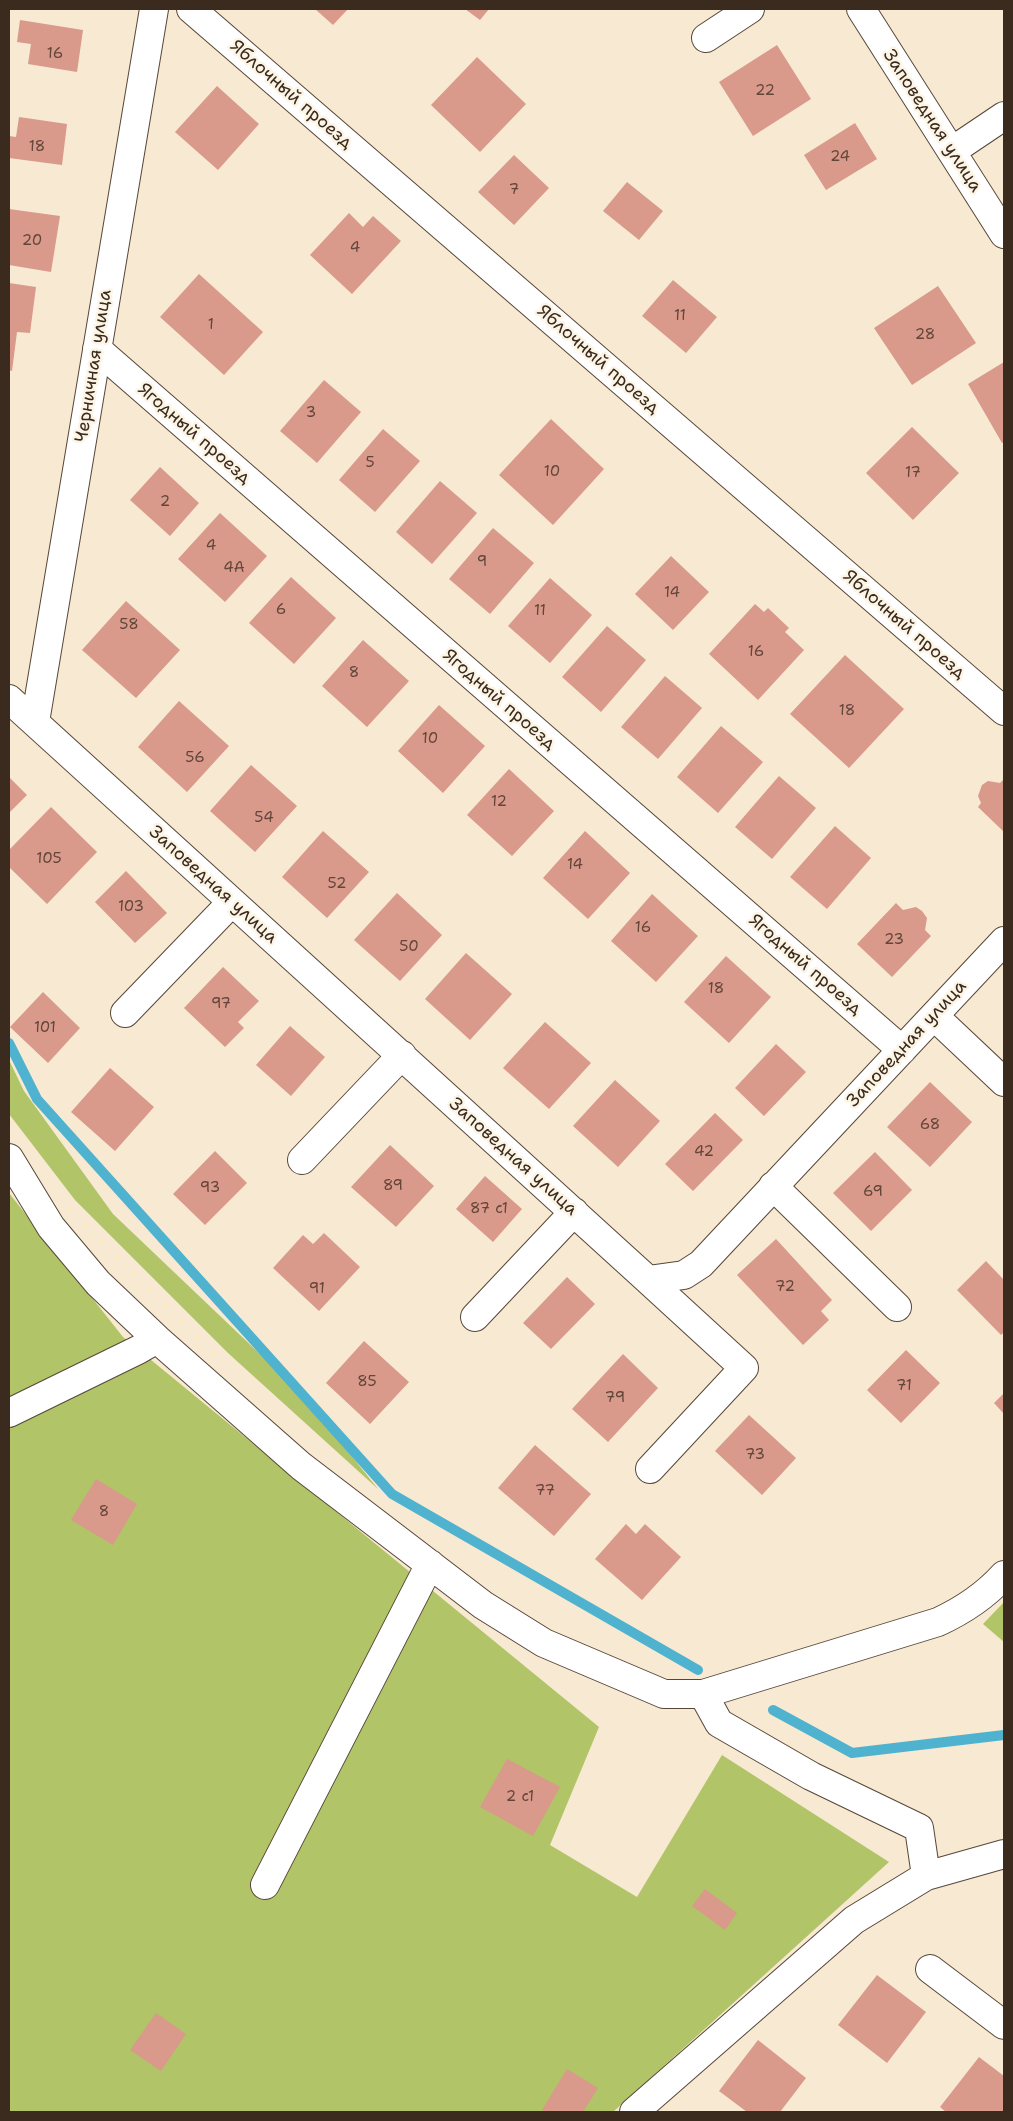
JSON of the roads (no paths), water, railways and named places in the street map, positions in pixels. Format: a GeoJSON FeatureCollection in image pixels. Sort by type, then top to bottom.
{"type":"FeatureCollection","features":[{"type":"Feature","properties":{"kind":"street","name":"Черничная улица"},"geometry":{"type":"LineString","coordinates":[[35,722],[154,9]]}},
{"type":"Feature","properties":{"kind":"street","name":"Яблочный проезд"},"geometry":{"type":"LineString","coordinates":[[191,9],[1004,711]]}},
{"type":"Feature","properties":{"kind":"street"},"geometry":{"type":"LineString","coordinates":[[706,38],[750,9]]}},
{"type":"Feature","properties":{"kind":"street","name":"Заповедная улица"},"geometry":{"type":"LineString","coordinates":[[861,9],[1004,234]]}},
{"type":"Feature","properties":{"kind":"street"},"geometry":{"type":"LineString","coordinates":[[952,151],[1004,116]]}},
{"type":"Feature","properties":{"kind":"street","name":"Ягодный проезд"},"geometry":{"type":"LineString","coordinates":[[97,350],[902,1050]]}},
{"type":"Feature","properties":{"kind":"street","name":"Заповедная улица"},"geometry":{"type":"LineString","coordinates":[[9,699],[648,1280],[684,1274],[701,1264],[1004,941]]}},
{"type":"Feature","properties":{"kind":"street"},"geometry":{"type":"LineString","coordinates":[[125,1014],[232,902]]}},
{"type":"Feature","properties":{"kind":"street"},"geometry":{"type":"LineString","coordinates":[[934,1016],[1004,1082]]}},
{"type":"Feature","properties":{"kind":"street"},"geometry":{"type":"LineString","coordinates":[[302,1160],[402,1056]]}},
{"type":"Feature","properties":{"kind":"street"},"geometry":{"type":"LineString","coordinates":[[9,1158],[51,1226],[98,1283],[157,1339],[301,1466],[483,1605],[544,1643],[664,1694],[703,1694],[938,1622],[964,1610],[991,1589],[1004,1575]]}},
{"type":"Feature","properties":{"kind":"street"},"geometry":{"type":"LineString","coordinates":[[773,1186],[897,1307]]}},
{"type":"Feature","properties":{"kind":"street"},"geometry":{"type":"LineString","coordinates":[[474,1317],[574,1212]]}},
{"type":"Feature","properties":{"kind":"street"},"geometry":{"type":"LineString","coordinates":[[648,1280],[744,1368],[650,1469]]}},
{"type":"Feature","properties":{"kind":"street"},"geometry":{"type":"LineString","coordinates":[[9,1413],[157,1339]]}},
{"type":"Feature","properties":{"kind":"street"},"geometry":{"type":"LineString","coordinates":[[265,1885],[430,1564]]}},
{"type":"Feature","properties":{"kind":"street"},"geometry":{"type":"LineString","coordinates":[[703,1694],[719,1723],[810,1776],[920,1828],[926,1876]]}},
{"type":"Feature","properties":{"kind":"street"},"geometry":{"type":"LineString","coordinates":[[634,2112],[854,1920],[926,1876],[1004,1854]]}},
{"type":"Feature","properties":{"kind":"street"},"geometry":{"type":"LineString","coordinates":[[930,1969],[1004,2026]]}},
{"type":"Feature","properties":{"kind":"waterway"},"geometry":{"type":"LineString","coordinates":[[9,1043],[37,1099],[392,1494],[698,1670]]}},
{"type":"Feature","properties":{"kind":"waterway"},"geometry":{"type":"LineString","coordinates":[[773,1710],[852,1753],[1004,1735]]}}]}
